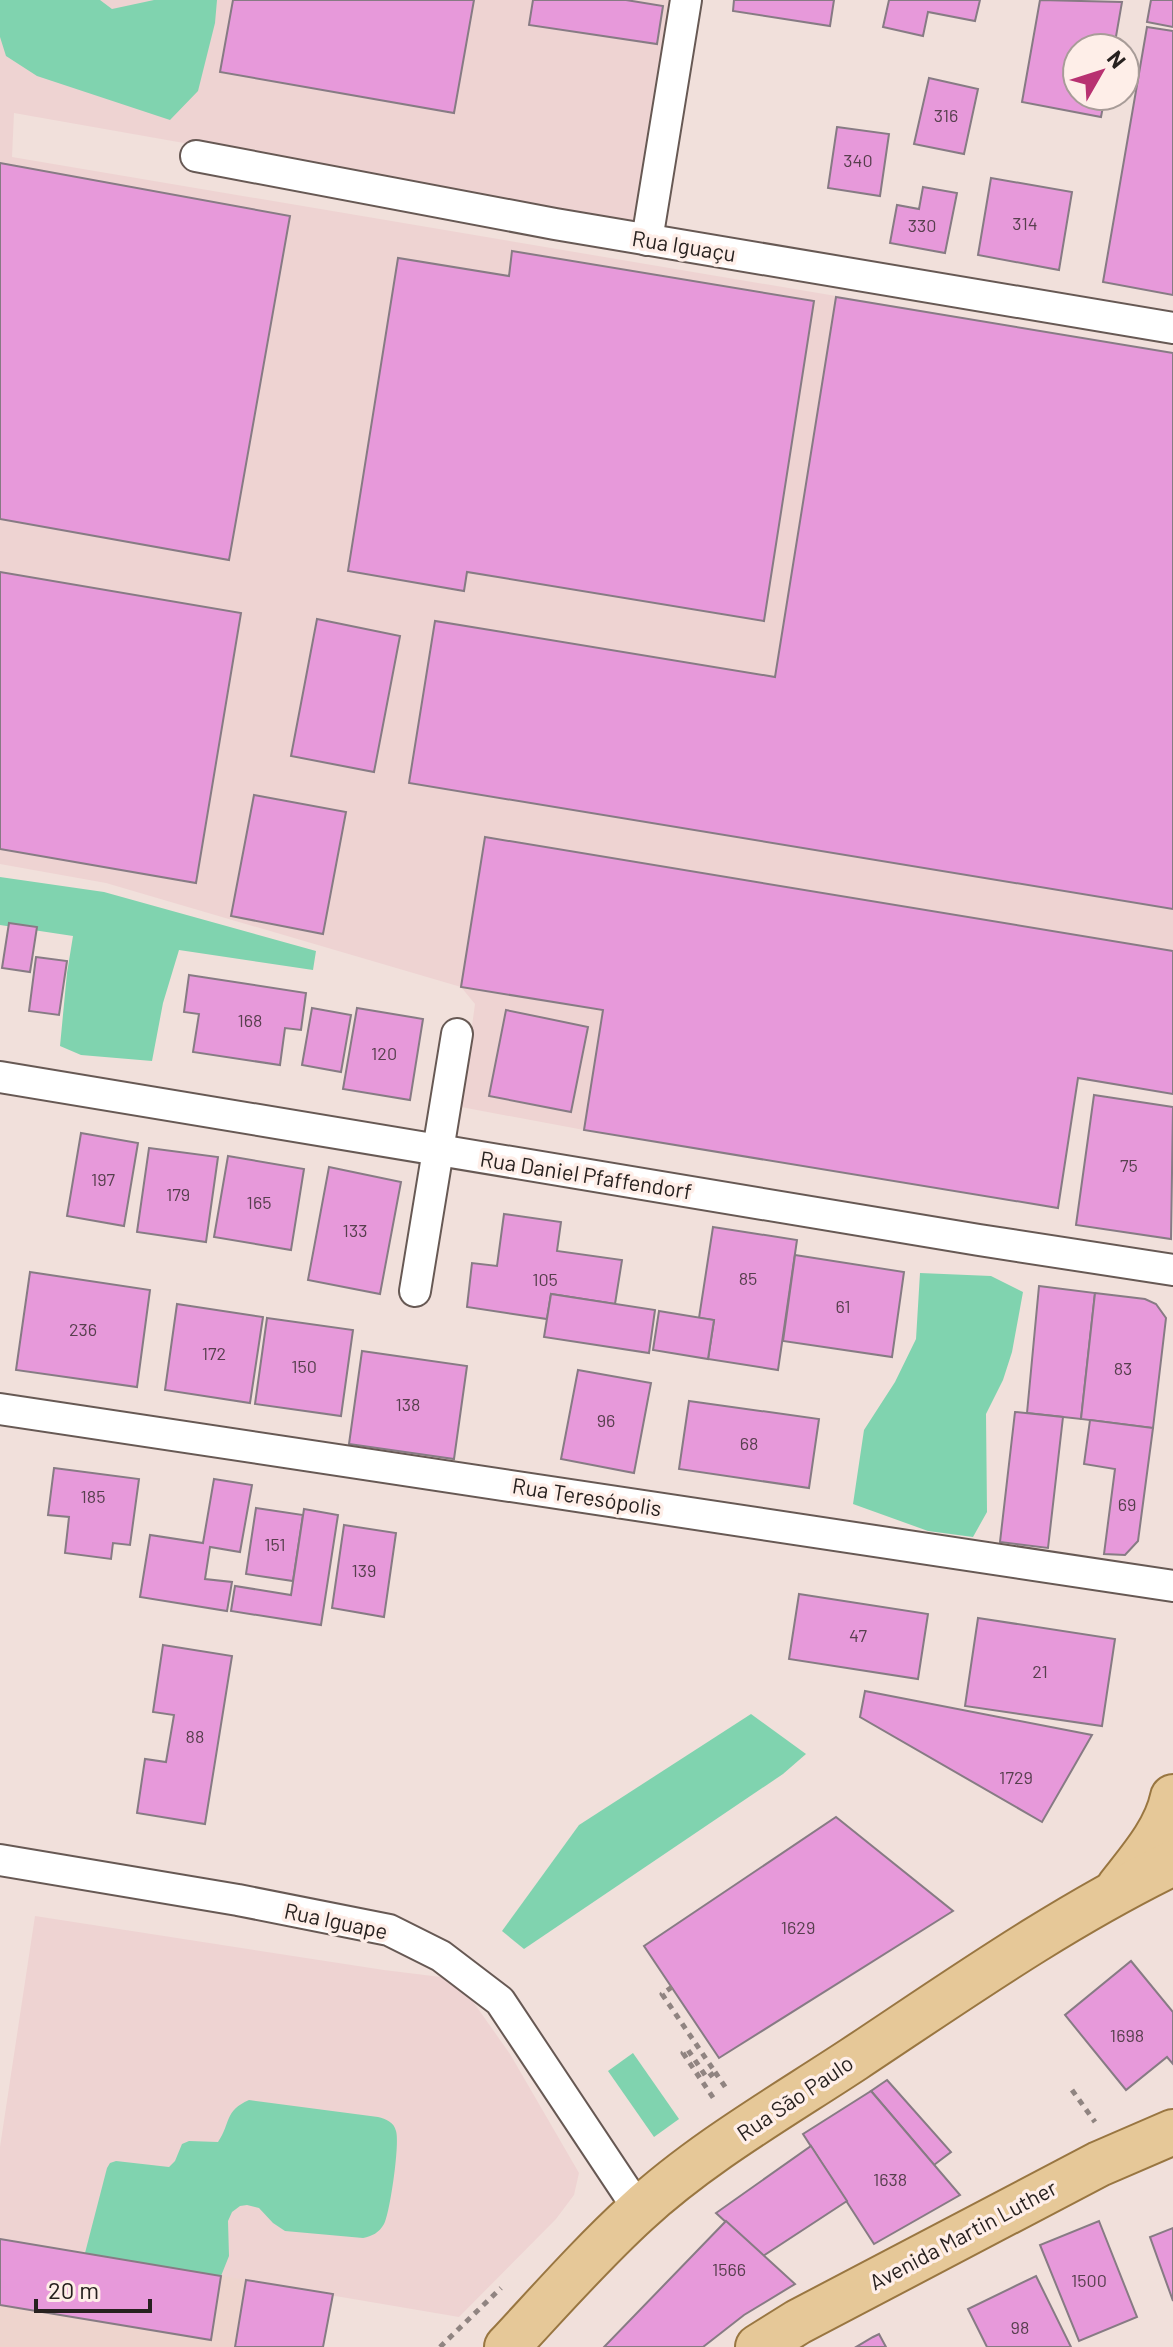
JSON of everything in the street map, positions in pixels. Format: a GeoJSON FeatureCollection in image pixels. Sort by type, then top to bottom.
{"type":"FeatureCollection","features":[{"type":"Feature","properties":{"kind":"main road","name":"Rua São Paulo"},"geometry":{"type":"LineString","coordinates":[[1116,1891],[1152,1844],[1173,1797]]}},
{"type":"Feature","properties":{"kind":"main road","name":"Rua São Paulo"},"geometry":{"type":"LineString","coordinates":[[507,2347],[639,2210],[717,2149],[985,1972],[1116,1891],[1173,1863]]}},
{"type":"Feature","properties":{"kind":"main road","name":"Avenida Martin Luther"},"geometry":{"type":"LineString","coordinates":[[758,2347],[798,2322],[1099,2164],[1173,2132]]}},
{"type":"Feature","properties":{"kind":"street"},"geometry":{"type":"LineString","coordinates":[[647,240],[686,0]]}},
{"type":"Feature","properties":{"kind":"street","name":"Rua Iguaçu"},"geometry":{"type":"LineString","coordinates":[[196,156],[647,240],[1173,328]]}},
{"type":"Feature","properties":{"kind":"street"},"geometry":{"type":"LineString","coordinates":[[415,1291],[457,1034]]}},
{"type":"Feature","properties":{"kind":"street","name":"Rua Daniel Pfaffendorf"},"geometry":{"type":"LineString","coordinates":[[0,1077],[1173,1270]]}},
{"type":"Feature","properties":{"kind":"street","name":"Rua Teresópolis"},"geometry":{"type":"LineString","coordinates":[[0,1409],[1173,1586]]}},
{"type":"Feature","properties":{"kind":"street","name":"Rua Iguape"},"geometry":{"type":"LineString","coordinates":[[0,1860],[238,1900],[389,1930],[441,1956],[500,2001],[639,2210]]}},
{"type":"Feature","properties":{"kind":"path"},"geometry":{"type":"LineString","coordinates":[[672,1987],[662,1994],[732,2097]]}},
{"type":"Feature","properties":{"kind":"path"},"geometry":{"type":"LineString","coordinates":[[715,2072],[707,2078],[688,2050],[683,2053],[719,2106]]}},
{"type":"Feature","properties":{"kind":"path"},"geometry":{"type":"LineString","coordinates":[[1072,2090],[1095,2122]]}},
{"type":"Feature","properties":{"kind":"shaded area"},"geometry":{"type":"Polygon","coordinates":[[[0,0],[674,0],[637,223],[14,113],[12,157],[1173,353],[1173,1094],[1078,1079],[1058,1208],[461,1107],[475,1004],[461,987],[106,883],[0,864],[0,0]]]}},
{"type":"Feature","properties":{"kind":"shaded area"},"geometry":{"type":"Polygon","coordinates":[[[35,1916],[457,1979],[510,2054],[579,2173],[574,2195],[556,2219],[459,2317],[0,2239],[0,2147],[35,1916]]]}},
{"type":"Feature","properties":{"kind":"shaded area"},"geometry":{"type":"Polygon","coordinates":[[[0,2239],[246,2280],[235,2347],[0,2347],[0,2239]]]}},
{"type":"Feature","properties":{"kind":"green space"},"geometry":{"type":"Polygon","coordinates":[[[0,0],[100,0],[112,9],[154,0],[217,0],[215,23],[198,91],[170,120],[37,76],[6,56],[0,37],[0,0]]]}},
{"type":"Feature","properties":{"kind":"green space"},"geometry":{"type":"Polygon","coordinates":[[[0,877],[104,892],[316,951],[313,970],[179,950],[163,1003],[152,1061],[81,1055],[60,1046],[73,936],[0,925],[0,877]]]}},
{"type":"Feature","properties":{"kind":"green space"},"geometry":{"type":"Polygon","coordinates":[[[920,1273],[991,1276],[1023,1292],[1012,1352],[1003,1380],[986,1414],[987,1512],[973,1537],[928,1531],[853,1504],[864,1430],[895,1382],[916,1339],[920,1273]]]}},
{"type":"Feature","properties":{"kind":"green space"},"geometry":{"type":"Polygon","coordinates":[[[751,1714],[806,1754],[783,1774],[524,1949],[502,1931],[579,1825],[751,1714]]]}},
{"type":"Feature","properties":{"kind":"green space"},"geometry":{"type":"Polygon","coordinates":[[[633,2053],[679,2119],[654,2137],[608,2071],[633,2053]]]}},
{"type":"Feature","properties":{"kind":"green space"},"geometry":{"type":"Polygon","coordinates":[[[249,2100],[378,2117],[392,2123],[397,2138],[396,2163],[389,2207],[380,2230],[363,2238],[285,2231],[259,2208],[247,2205],[232,2212],[228,2221],[229,2256],[221,2276],[85,2253],[110,2163],[116,2161],[169,2167],[182,2144],[189,2141],[218,2142],[232,2113],[249,2100]]]}},
{"type":"Feature","properties":{"kind":"building"},"geometry":{"type":"Polygon","coordinates":[[[233,0],[474,0],[454,113],[220,72],[233,0]]]}},
{"type":"Feature","properties":{"kind":"building"},"geometry":{"type":"Polygon","coordinates":[[[533,0],[626,0],[663,6],[657,44],[529,25],[533,0]]]}},
{"type":"Feature","properties":{"kind":"building"},"geometry":{"type":"Polygon","coordinates":[[[734,0],[834,0],[830,26],[733,11],[734,0]]]}},
{"type":"Feature","properties":{"kind":"building"},"geometry":{"type":"Polygon","coordinates":[[[889,0],[980,0],[975,21],[928,12],[923,36],[883,27],[889,0]]]}},
{"type":"Feature","properties":{"kind":"building"},"geometry":{"type":"Polygon","coordinates":[[[1040,0],[1122,2],[1117,32],[1061,32],[1061,109],[1022,102],[1040,0]]]}},
{"type":"Feature","properties":{"kind":"building"},"geometry":{"type":"Polygon","coordinates":[[[1151,0],[1173,0],[1173,27],[1147,22],[1151,0]]]}},
{"type":"Feature","properties":{"kind":"building"},"geometry":{"type":"Polygon","coordinates":[[[1147,27],[1173,31],[1173,295],[1103,282],[1132,112],[1141,112],[1141,62],[1147,27]]]}},
{"type":"Feature","properties":{"kind":"building"},"geometry":{"type":"Polygon","coordinates":[[[929,78],[978,89],[964,154],[914,144],[929,78]]]}},
{"type":"Feature","properties":{"kind":"building"},"geometry":{"type":"Polygon","coordinates":[[[1075,112],[1102,112],[1101,117],[1075,112]]]}},
{"type":"Feature","properties":{"kind":"building"},"geometry":{"type":"Polygon","coordinates":[[[837,127],[889,134],[880,196],[828,188],[837,127]]]}},
{"type":"Feature","properties":{"kind":"building"},"geometry":{"type":"Polygon","coordinates":[[[0,163],[290,216],[229,560],[0,519],[0,163]]]}},
{"type":"Feature","properties":{"kind":"building"},"geometry":{"type":"Polygon","coordinates":[[[991,178],[1072,192],[1059,270],[978,255],[991,178]]]}},
{"type":"Feature","properties":{"kind":"building"},"geometry":{"type":"Polygon","coordinates":[[[923,187],[957,193],[945,253],[890,243],[897,205],[919,209],[923,187]]]}},
{"type":"Feature","properties":{"kind":"building"},"geometry":{"type":"Polygon","coordinates":[[[512,251],[814,301],[764,621],[467,572],[464,591],[348,571],[398,258],[509,276],[512,251]]]}},
{"type":"Feature","properties":{"kind":"building"},"geometry":{"type":"Polygon","coordinates":[[[836,297],[1173,353],[1173,909],[409,783],[435,621],[775,677],[836,297]]]}},
{"type":"Feature","properties":{"kind":"building"},"geometry":{"type":"Polygon","coordinates":[[[0,572],[241,613],[196,883],[0,849],[0,572]]]}},
{"type":"Feature","properties":{"kind":"building"},"geometry":{"type":"Polygon","coordinates":[[[317,619],[400,636],[374,772],[291,756],[317,619]]]}},
{"type":"Feature","properties":{"kind":"building"},"geometry":{"type":"Polygon","coordinates":[[[254,795],[346,812],[323,934],[231,916],[254,795]]]}},
{"type":"Feature","properties":{"kind":"building"},"geometry":{"type":"Polygon","coordinates":[[[485,837],[1173,951],[1173,1094],[1078,1078],[1058,1208],[584,1130],[603,1010],[461,987],[485,837]]]}},
{"type":"Feature","properties":{"kind":"building"},"geometry":{"type":"Polygon","coordinates":[[[9,923],[37,927],[30,972],[2,968],[9,923]]]}},
{"type":"Feature","properties":{"kind":"building"},"geometry":{"type":"Polygon","coordinates":[[[36,957],[67,961],[59,1015],[29,1011],[36,957]]]}},
{"type":"Feature","properties":{"kind":"building"},"geometry":{"type":"Polygon","coordinates":[[[189,975],[306,993],[301,1030],[285,1028],[280,1065],[193,1052],[199,1014],[184,1012],[189,975]]]}},
{"type":"Feature","properties":{"kind":"building"},"geometry":{"type":"Polygon","coordinates":[[[312,1008],[351,1015],[341,1072],[302,1065],[312,1008]]]}},
{"type":"Feature","properties":{"kind":"building"},"geometry":{"type":"Polygon","coordinates":[[[357,1008],[423,1019],[410,1100],[343,1089],[357,1008]]]}},
{"type":"Feature","properties":{"kind":"building"},"geometry":{"type":"Polygon","coordinates":[[[506,1010],[588,1027],[571,1112],[489,1096],[506,1010]]]}},
{"type":"Feature","properties":{"kind":"building"},"geometry":{"type":"Polygon","coordinates":[[[1094,1095],[1173,1107],[1171,1239],[1076,1225],[1094,1095]]]}},
{"type":"Feature","properties":{"kind":"building"},"geometry":{"type":"Polygon","coordinates":[[[81,1133],[138,1143],[124,1226],[67,1216],[81,1133]]]}},
{"type":"Feature","properties":{"kind":"building"},"geometry":{"type":"Polygon","coordinates":[[[149,1148],[218,1157],[206,1242],[137,1232],[149,1148]]]}},
{"type":"Feature","properties":{"kind":"building"},"geometry":{"type":"Polygon","coordinates":[[[228,1156],[304,1169],[291,1250],[214,1237],[228,1156]]]}},
{"type":"Feature","properties":{"kind":"building"},"geometry":{"type":"Polygon","coordinates":[[[329,1167],[401,1182],[380,1294],[308,1280],[329,1167]]]}},
{"type":"Feature","properties":{"kind":"building"},"geometry":{"type":"Polygon","coordinates":[[[504,1214],[561,1222],[557,1251],[622,1260],[615,1304],[551,1294],[547,1319],[467,1307],[472,1263],[497,1266],[504,1214]]]}},
{"type":"Feature","properties":{"kind":"building"},"geometry":{"type":"Polygon","coordinates":[[[713,1227],[797,1240],[778,1370],[708,1359],[714,1320],[699,1318],[713,1227]]]}},
{"type":"Feature","properties":{"kind":"building"},"geometry":{"type":"Polygon","coordinates":[[[795,1255],[904,1272],[892,1357],[783,1341],[795,1255]]]}},
{"type":"Feature","properties":{"kind":"building"},"geometry":{"type":"Polygon","coordinates":[[[30,1272],[150,1290],[137,1387],[16,1370],[30,1272]]]}},
{"type":"Feature","properties":{"kind":"building"},"geometry":{"type":"Polygon","coordinates":[[[1039,1286],[1095,1293],[1081,1419],[1027,1413],[1039,1286]]]}},
{"type":"Feature","properties":{"kind":"building"},"geometry":{"type":"Polygon","coordinates":[[[1095,1293],[1145,1299],[1156,1304],[1166,1318],[1153,1428],[1081,1419],[1095,1293]]]}},
{"type":"Feature","properties":{"kind":"building"},"geometry":{"type":"Polygon","coordinates":[[[551,1294],[655,1310],[649,1353],[544,1337],[551,1294]]]}},
{"type":"Feature","properties":{"kind":"building"},"geometry":{"type":"Polygon","coordinates":[[[177,1304],[263,1317],[250,1403],[165,1390],[177,1304]]]}},
{"type":"Feature","properties":{"kind":"building"},"geometry":{"type":"Polygon","coordinates":[[[659,1311],[714,1320],[708,1359],[653,1350],[659,1311]]]}},
{"type":"Feature","properties":{"kind":"building"},"geometry":{"type":"Polygon","coordinates":[[[267,1318],[353,1330],[341,1416],[255,1404],[267,1318]]]}},
{"type":"Feature","properties":{"kind":"building"},"geometry":{"type":"Polygon","coordinates":[[[362,1351],[467,1366],[454,1459],[349,1444],[362,1351]]]}},
{"type":"Feature","properties":{"kind":"building"},"geometry":{"type":"Polygon","coordinates":[[[578,1370],[651,1383],[634,1473],[561,1459],[578,1370]]]}},
{"type":"Feature","properties":{"kind":"building"},"geometry":{"type":"Polygon","coordinates":[[[689,1401],[819,1419],[809,1488],[679,1469],[689,1401]]]}},
{"type":"Feature","properties":{"kind":"building"},"geometry":{"type":"Polygon","coordinates":[[[1015,1412],[1063,1417],[1048,1548],[1000,1542],[1015,1412]]]}},
{"type":"Feature","properties":{"kind":"building"},"geometry":{"type":"Polygon","coordinates":[[[1090,1420],[1153,1428],[1138,1541],[1125,1555],[1104,1554],[1115,1469],[1084,1464],[1090,1420]]]}},
{"type":"Feature","properties":{"kind":"building"},"geometry":{"type":"Polygon","coordinates":[[[54,1468],[139,1479],[130,1545],[113,1543],[111,1559],[65,1553],[69,1517],[48,1515],[54,1468]]]}},
{"type":"Feature","properties":{"kind":"building"},"geometry":{"type":"Polygon","coordinates":[[[214,1479],[252,1485],[240,1552],[210,1547],[205,1579],[232,1582],[227,1611],[140,1597],[150,1535],[203,1543],[214,1479]]]}},
{"type":"Feature","properties":{"kind":"building"},"geometry":{"type":"Polygon","coordinates":[[[256,1508],[303,1515],[293,1581],[246,1574],[256,1508]]]}},
{"type":"Feature","properties":{"kind":"building"},"geometry":{"type":"Polygon","coordinates":[[[304,1509],[338,1515],[321,1625],[231,1611],[235,1586],[291,1595],[304,1509]]]}},
{"type":"Feature","properties":{"kind":"building"},"geometry":{"type":"Polygon","coordinates":[[[344,1525],[396,1533],[384,1617],[332,1608],[344,1525]]]}},
{"type":"Feature","properties":{"kind":"building"},"geometry":{"type":"Polygon","coordinates":[[[799,1594],[928,1614],[918,1679],[789,1659],[799,1594]]]}},
{"type":"Feature","properties":{"kind":"building"},"geometry":{"type":"Polygon","coordinates":[[[978,1618],[1115,1639],[1102,1726],[965,1706],[978,1618]]]}},
{"type":"Feature","properties":{"kind":"building"},"geometry":{"type":"Polygon","coordinates":[[[163,1645],[232,1656],[205,1824],[137,1813],[145,1759],[166,1762],[174,1715],[153,1712],[163,1645]]]}},
{"type":"Feature","properties":{"kind":"building"},"geometry":{"type":"Polygon","coordinates":[[[865,1691],[1092,1735],[1042,1822],[860,1717],[865,1691]]]}},
{"type":"Feature","properties":{"kind":"building"},"geometry":{"type":"Polygon","coordinates":[[[836,1817],[953,1911],[719,2058],[644,1946],[836,1817]]]}},
{"type":"Feature","properties":{"kind":"building"},"geometry":{"type":"Polygon","coordinates":[[[1131,1961],[1173,2012],[1173,2064],[1167,2057],[1126,2090],[1065,2015],[1131,1961]]]}},
{"type":"Feature","properties":{"kind":"building"},"geometry":{"type":"Polygon","coordinates":[[[887,2080],[951,2152],[934,2165],[871,2091],[887,2080]]]}},
{"type":"Feature","properties":{"kind":"building"},"geometry":{"type":"Polygon","coordinates":[[[871,2091],[960,2195],[874,2244],[803,2134],[871,2091]]]}},
{"type":"Feature","properties":{"kind":"building"},"geometry":{"type":"Polygon","coordinates":[[[811,2146],[847,2201],[763,2256],[716,2213],[811,2146]]]}},
{"type":"Feature","properties":{"kind":"building"},"geometry":{"type":"Polygon","coordinates":[[[726,2221],[795,2284],[744,2315],[703,2347],[604,2347],[726,2221]]]}},
{"type":"Feature","properties":{"kind":"building"},"geometry":{"type":"Polygon","coordinates":[[[1099,2221],[1137,2317],[1079,2341],[1040,2245],[1099,2221]]]}},
{"type":"Feature","properties":{"kind":"building"},"geometry":{"type":"Polygon","coordinates":[[[1173,2228],[1173,2301],[1150,2237],[1173,2228]]]}},
{"type":"Feature","properties":{"kind":"building"},"geometry":{"type":"Polygon","coordinates":[[[0,2239],[221,2276],[211,2340],[0,2305],[0,2239]]]}},
{"type":"Feature","properties":{"kind":"building"},"geometry":{"type":"Polygon","coordinates":[[[1036,2276],[1071,2347],[987,2347],[968,2309],[1036,2276]]]}},
{"type":"Feature","properties":{"kind":"building"},"geometry":{"type":"Polygon","coordinates":[[[246,2280],[333,2294],[323,2347],[235,2347],[246,2280]]]}},
{"type":"Feature","properties":{"kind":"building"},"geometry":{"type":"Polygon","coordinates":[[[879,2334],[886,2347],[856,2347],[873,2337],[879,2334]]]}}]}
